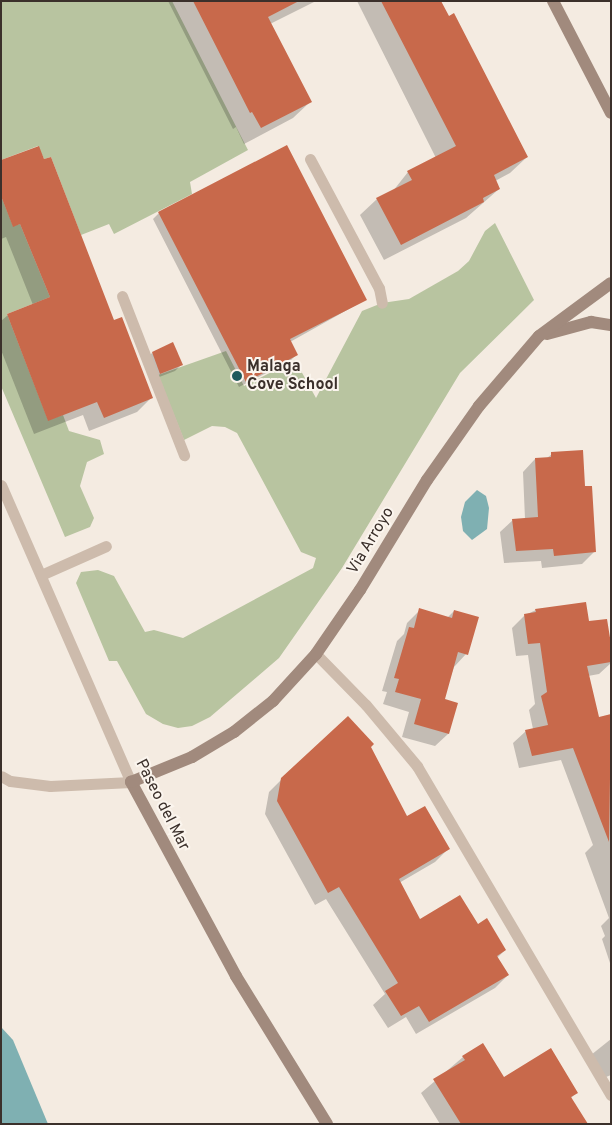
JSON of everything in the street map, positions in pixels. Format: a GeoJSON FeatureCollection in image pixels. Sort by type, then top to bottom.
{"type":"FeatureCollection","features":[{"type":"Feature","properties":{"kind":"street"},"geometry":{"type":"LineString","coordinates":[[553,1],[611,113]]}},
{"type":"Feature","properties":{"kind":"street","name":"Via Arroyo"},"geometry":{"type":"LineString","coordinates":[[131,782],[192,757],[234,732],[273,701],[316,654],[360,590],[427,480],[480,406],[540,336],[611,283]]}},
{"type":"Feature","properties":{"kind":"street"},"geometry":{"type":"LineString","coordinates":[[540,336],[591,322],[611,325]]}},
{"type":"Feature","properties":{"kind":"street","name":"Paseo del Mar"},"geometry":{"type":"LineString","coordinates":[[131,782],[236,976],[328,1124]]}},
{"type":"Feature","properties":{"kind":"lane"},"geometry":{"type":"LineString","coordinates":[[310,159],[378,288],[382,303]]}},
{"type":"Feature","properties":{"kind":"lane"},"geometry":{"type":"LineString","coordinates":[[122,296],[184,455]]}},
{"type":"Feature","properties":{"kind":"lane","name":"Paseo del Mar"},"geometry":{"type":"LineString","coordinates":[[1,485],[131,782]]}},
{"type":"Feature","properties":{"kind":"lane"},"geometry":{"type":"LineString","coordinates":[[40,575],[106,546]]}},
{"type":"Feature","properties":{"kind":"lane"},"geometry":{"type":"LineString","coordinates":[[316,654],[366,705],[417,766],[611,1095]]}},
{"type":"Feature","properties":{"kind":"lane"},"geometry":{"type":"LineString","coordinates":[[1,776],[50,786],[131,782]]}},
{"type":"Feature","properties":{"kind":"green space"},"geometry":{"type":"Polygon","coordinates":[[[1,1],[172,1],[248,150],[190,182],[192,194],[114,234],[109,224],[81,235],[51,157],[44,159],[38,146],[1,160],[1,1]]]}},
{"type":"Feature","properties":{"kind":"green space"},"geometry":{"type":"Polygon","coordinates":[[[1,196],[13,226],[20,224],[50,297],[7,314],[48,420],[63,415],[69,431],[100,440],[104,454],[87,462],[80,486],[94,518],[90,527],[65,537],[1,386],[1,196]]]}},
{"type":"Feature","properties":{"kind":"green space"},"geometry":{"type":"Polygon","coordinates":[[[495,223],[534,300],[460,373],[342,568],[279,658],[210,717],[192,726],[178,728],[163,724],[146,714],[117,661],[109,661],[76,583],[81,572],[98,570],[114,576],[145,632],[154,630],[183,638],[313,568],[316,558],[301,552],[237,433],[225,427],[212,426],[184,440],[158,375],[226,351],[244,386],[295,360],[316,398],[362,311],[382,303],[409,299],[458,271],[469,261],[485,231],[495,223]]]}},
{"type":"Feature","properties":{"kind":"water"},"geometry":{"type":"Polygon","coordinates":[[[477,490],[486,496],[489,508],[487,529],[472,540],[463,531],[461,517],[465,502],[477,490]]]}},
{"type":"Feature","properties":{"kind":"water"},"geometry":{"type":"Polygon","coordinates":[[[1,1027],[13,1040],[48,1124],[1,1124],[1,1027]]]}},
{"type":"Feature","properties":{"kind":"building"},"geometry":{"type":"Polygon","coordinates":[[[193,1],[299,1],[268,17],[312,102],[261,128],[252,112],[250,113],[193,1]]]}},
{"type":"Feature","properties":{"kind":"building"},"geometry":{"type":"Polygon","coordinates":[[[381,1],[441,1],[449,16],[454,13],[528,157],[494,175],[500,189],[483,198],[484,202],[401,245],[376,198],[412,180],[407,171],[456,146],[381,1]]]}},
{"type":"Feature","properties":{"kind":"building"},"geometry":{"type":"Polygon","coordinates":[[[287,145],[367,300],[290,339],[298,355],[246,382],[158,212],[287,145]]]}},
{"type":"Feature","properties":{"kind":"building"},"geometry":{"type":"Polygon","coordinates":[[[39,146],[44,159],[51,157],[114,320],[122,317],[153,398],[104,418],[97,402],[48,421],[7,314],[50,297],[20,224],[13,227],[1,196],[1,160],[39,146]]]}},
{"type":"Feature","properties":{"kind":"building"},"geometry":{"type":"Polygon","coordinates":[[[173,342],[183,365],[160,374],[152,352],[173,342]]]}},
{"type":"Feature","properties":{"kind":"building"},"geometry":{"type":"Polygon","coordinates":[[[583,450],[585,486],[592,486],[596,552],[554,556],[553,549],[516,551],[512,519],[538,517],[535,458],[551,457],[551,452],[583,450]]]}},
{"type":"Feature","properties":{"kind":"building"},"geometry":{"type":"Polygon","coordinates":[[[586,602],[589,621],[607,619],[611,644],[611,662],[587,666],[599,717],[611,714],[609,842],[573,748],[532,756],[525,730],[548,725],[541,696],[547,692],[540,643],[528,644],[524,614],[536,612],[535,609],[586,602]]]}},
{"type":"Feature","properties":{"kind":"building"},"geometry":{"type":"Polygon","coordinates":[[[419,608],[452,618],[454,610],[479,617],[468,655],[458,652],[445,699],[458,703],[449,734],[414,724],[421,699],[395,692],[399,679],[394,678],[409,627],[414,628],[419,608]]]}},
{"type":"Feature","properties":{"kind":"building"},"geometry":{"type":"Polygon","coordinates":[[[348,716],[374,744],[371,747],[407,816],[425,806],[450,849],[399,879],[420,919],[460,895],[478,924],[487,918],[506,950],[497,956],[509,975],[429,1022],[419,1006],[401,1016],[385,991],[398,983],[339,887],[328,893],[277,801],[281,778],[348,716]]]}},
{"type":"Feature","properties":{"kind":"building"},"geometry":{"type":"Polygon","coordinates":[[[483,1043],[504,1077],[551,1048],[578,1093],[571,1097],[588,1124],[461,1124],[433,1079],[465,1060],[462,1056],[483,1043]]]}},
{"type":"Feature","properties":{"kind":"place","name":"Malaga Cove School"},"geometry":{"type":"Point","coordinates":[237,376]}}]}
